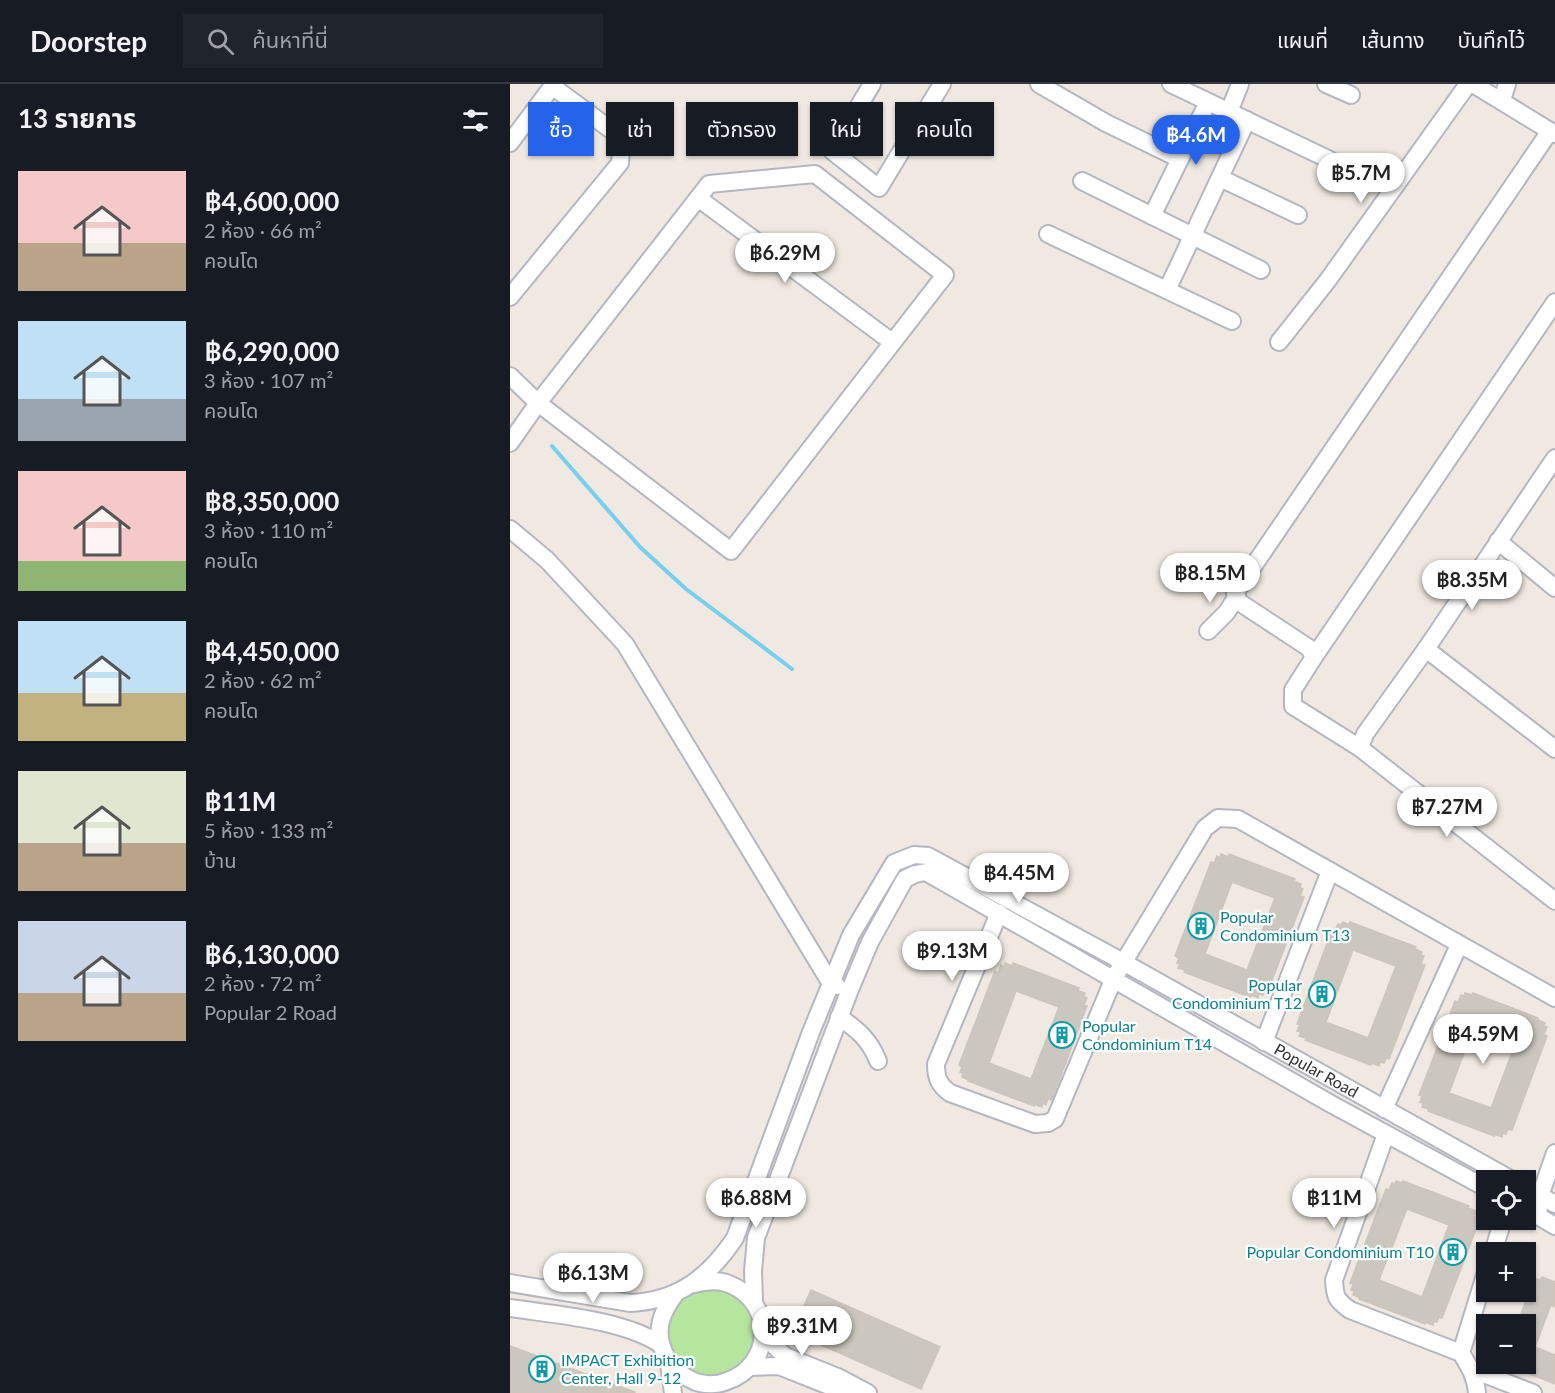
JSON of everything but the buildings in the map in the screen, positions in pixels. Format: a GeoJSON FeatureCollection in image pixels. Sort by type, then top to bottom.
{"type":"FeatureCollection","features":[{"type":"Feature","properties":{"kind":"street"},"geometry":{"type":"LineString","coordinates":[[872,84],[832,151],[879,188],[942,84]]}},
{"type":"Feature","properties":{"kind":"street"},"geometry":{"type":"LineString","coordinates":[[1039,84],[1106,123],[1180,159]]}},
{"type":"Feature","properties":{"kind":"street"},"geometry":{"type":"LineString","coordinates":[[1171,84],[1330,160]]}},
{"type":"Feature","properties":{"kind":"street"},"geometry":{"type":"LineString","coordinates":[[1228,112],[1240,84]]}},
{"type":"Feature","properties":{"kind":"street"},"geometry":{"type":"LineString","coordinates":[[1326,84],[1351,96]]}},
{"type":"Feature","properties":{"kind":"street"},"geometry":{"type":"LineString","coordinates":[[1279,342],[1328,280],[1468,84]]}},
{"type":"Feature","properties":{"kind":"street"},"geometry":{"type":"LineString","coordinates":[[1314,657],[1309,648],[1239,602],[1235,593],[1553,132],[1505,92],[1473,84]]}},
{"type":"Feature","properties":{"kind":"street"},"geometry":{"type":"LineString","coordinates":[[510,143],[553,85],[622,138],[620,163],[510,297]]}},
{"type":"Feature","properties":{"kind":"street"},"geometry":{"type":"LineString","coordinates":[[1152,216],[1208,102]]}},
{"type":"Feature","properties":{"kind":"street"},"geometry":{"type":"LineString","coordinates":[[1167,290],[1247,120]]}},
{"type":"Feature","properties":{"kind":"street"},"geometry":{"type":"LineString","coordinates":[[510,376],[538,404],[731,551],[945,274],[815,174],[709,184],[538,404],[510,443]]}},
{"type":"Feature","properties":{"kind":"street"},"geometry":{"type":"LineString","coordinates":[[1220,178],[1298,215]]}},
{"type":"Feature","properties":{"kind":"street"},"geometry":{"type":"LineString","coordinates":[[1082,181],[1261,270]]}},
{"type":"Feature","properties":{"kind":"street"},"geometry":{"type":"LineString","coordinates":[[698,198],[892,342]]}},
{"type":"Feature","properties":{"kind":"street"},"geometry":{"type":"LineString","coordinates":[[1048,234],[1232,321]]}},
{"type":"Feature","properties":{"kind":"street"},"geometry":{"type":"LineString","coordinates":[[1555,302],[1293,690],[1293,706],[1360,748],[1555,901]]}},
{"type":"Feature","properties":{"kind":"street"},"geometry":{"type":"LineString","coordinates":[[1360,748],[1365,734],[1426,649],[1555,458]]}},
{"type":"Feature","properties":{"kind":"street"},"geometry":{"type":"LineString","coordinates":[[510,529],[547,560],[625,644],[830,982],[849,992]]}},
{"type":"Feature","properties":{"kind":"street"},"geometry":{"type":"LineString","coordinates":[[1498,541],[1555,588]]}},
{"type":"Feature","properties":{"kind":"street"},"geometry":{"type":"LineString","coordinates":[[1208,631],[1227,612],[1237,596]]}},
{"type":"Feature","properties":{"kind":"street"},"geometry":{"type":"LineString","coordinates":[[1426,649],[1555,749]]}},
{"type":"Feature","properties":{"kind":"street"},"geometry":{"type":"LineString","coordinates":[[999,913],[936,1064],[936,1075],[940,1086],[950,1094],[1035,1124],[1048,1123],[1055,1119],[1114,978],[1205,828],[1218,818],[1238,819],[1555,998]]}},
{"type":"Feature","properties":{"kind":"street"},"geometry":{"type":"LineString","coordinates":[[510,1283],[630,1302],[648,1302],[676,1293],[693,1284],[721,1259],[735,1238],[830,982],[851,935],[894,863],[914,855],[915,874],[905,879],[870,942],[839,1017],[756,1238],[753,1270],[754,1302],[761,1318],[764,1335],[760,1352],[750,1367],[737,1378],[714,1388],[684,1377],[669,1364]]}},
{"type":"Feature","properties":{"kind":"street","name":"Popular Road"},"geometry":{"type":"LineString","coordinates":[[914,855],[928,856],[1123,962],[1494,1170]]}},
{"type":"Feature","properties":{"kind":"street"},"geometry":{"type":"LineString","coordinates":[[1264,1042],[1330,871]]}},
{"type":"Feature","properties":{"kind":"street","name":"Popular Road"},"geometry":{"type":"LineString","coordinates":[[915,874],[926,872],[1386,1134],[1476,1183]]}},
{"type":"Feature","properties":{"kind":"street"},"geometry":{"type":"LineString","coordinates":[[1384,1109],[1459,945]]}},
{"type":"Feature","properties":{"kind":"street"},"geometry":{"type":"LineString","coordinates":[[839,1017],[863,1035],[873,1047],[878,1060]]}},
{"type":"Feature","properties":{"kind":"street"},"geometry":{"type":"LineString","coordinates":[[1386,1134],[1334,1280],[1335,1294],[1338,1302],[1350,1310],[1461,1353],[1471,1369],[1477,1385],[1477,1393]]}},
{"type":"Feature","properties":{"kind":"street"},"geometry":{"type":"LineString","coordinates":[[771,1142],[789,1149]]}},
{"type":"Feature","properties":{"kind":"street"},"geometry":{"type":"LineString","coordinates":[[1540,1196],[1555,1153]]}},
{"type":"Feature","properties":{"kind":"street"},"geometry":{"type":"LineString","coordinates":[[1536,1215],[1555,1226]]}},
{"type":"Feature","properties":{"kind":"street"},"geometry":{"type":"LineString","coordinates":[[693,1284],[712,1280],[727,1283],[741,1290],[754,1302]]}},
{"type":"Feature","properties":{"kind":"street"},"geometry":{"type":"LineString","coordinates":[[673,1393],[669,1364],[660,1344],[659,1326],[664,1308],[676,1293]]}},
{"type":"Feature","properties":{"kind":"street"},"geometry":{"type":"LineString","coordinates":[[1461,1353],[1477,1302]]}},
{"type":"Feature","properties":{"kind":"street"},"geometry":{"type":"LineString","coordinates":[[510,1308],[626,1327],[647,1335],[660,1344]]}},
{"type":"Feature","properties":{"kind":"street"},"geometry":{"type":"LineString","coordinates":[[764,1335],[785,1356],[840,1378],[868,1393]]}},
{"type":"Feature","properties":{"kind":"street"},"geometry":{"type":"LineString","coordinates":[[750,1367],[779,1366],[848,1393]]}},
{"type":"Feature","properties":{"kind":"street"},"geometry":{"type":"LineString","coordinates":[[1471,1369],[1533,1393]]}},
{"type":"Feature","properties":{"kind":"green space"},"geometry":{"type":"Polygon","coordinates":[[[711,1289],[727,1293],[741,1302],[750,1316],[754,1332],[750,1348],[741,1362],[727,1371],[711,1375],[695,1371],[681,1362],[672,1348],[668,1332],[672,1316],[681,1302],[695,1293],[711,1289]]]}},
{"type":"Feature","properties":{"kind":"waterway"},"geometry":{"type":"LineString","coordinates":[[552,446],[640,547],[686,589],[792,669]]}},
{"type":"Feature","properties":{"kind":"place","name":"Popular Condominium T13"},"geometry":{"type":"Point","coordinates":[1201,926]}},
{"type":"Feature","properties":{"kind":"place","name":"Popular Condominium T12"},"geometry":{"type":"Point","coordinates":[1322,994]}},
{"type":"Feature","properties":{"kind":"place","name":"Popular Condominium T14"},"geometry":{"type":"Point","coordinates":[1062,1035]}},
{"type":"Feature","properties":{"kind":"place","name":"Popular Condominium T10"},"geometry":{"type":"Point","coordinates":[1453,1252]}},
{"type":"Feature","properties":{"kind":"place","name":"IMPACT Exhibition Center, Hall 9-12"},"geometry":{"type":"Point","coordinates":[542,1369]}}]}
